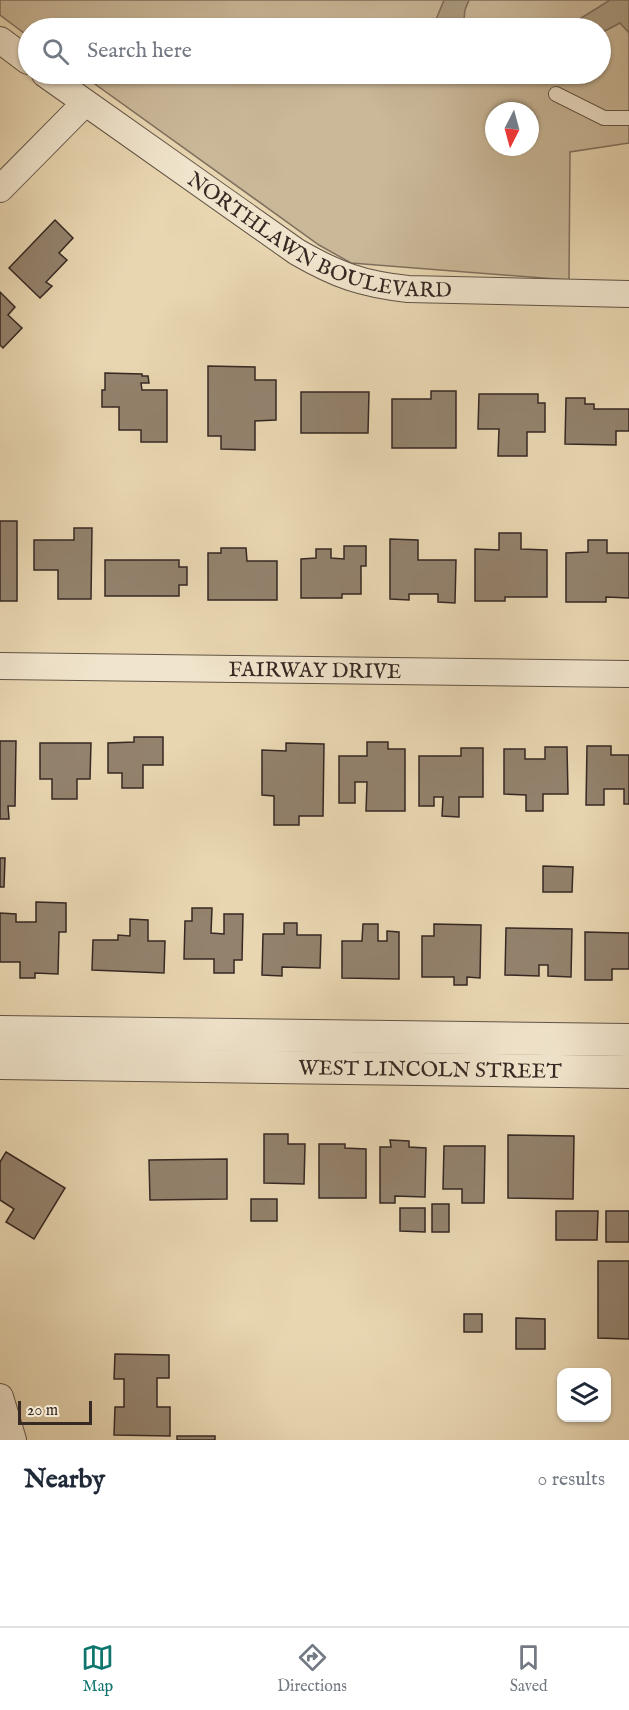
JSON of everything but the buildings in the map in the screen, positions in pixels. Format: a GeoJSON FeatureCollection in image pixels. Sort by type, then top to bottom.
{"type":"FeatureCollection","features":[{"type":"Feature","properties":{"kind":"street"},"geometry":{"type":"LineString","coordinates":[[0,40],[18,54]]}},
{"type":"Feature","properties":{"kind":"street","name":"NORTHLAWN BOULEVARD"},"geometry":{"type":"LineString","coordinates":[[59,84],[297,252],[339,275],[381,286],[408,289],[629,294]]}},
{"type":"Feature","properties":{"kind":"street"},"geometry":{"type":"LineString","coordinates":[[0,189],[86,103]]}},
{"type":"Feature","properties":{"kind":"street","name":"FAIRWAY DRIVE"},"geometry":{"type":"LineString","coordinates":[[0,666],[629,674]]}},
{"type":"Feature","properties":{"kind":"street","name":"WEST LINCOLN STREET"},"geometry":{"type":"LineString","coordinates":[[0,1032],[629,1040]]}},
{"type":"Feature","properties":{"kind":"street"},"geometry":{"type":"LineString","coordinates":[[233,1067],[235,1035]]}},
{"type":"Feature","properties":{"kind":"street","name":"WEST LINCOLN STREET"},"geometry":{"type":"LineString","coordinates":[[0,1063],[629,1072]]}},
{"type":"Feature","properties":{"kind":"street"},"geometry":{"type":"LineString","coordinates":[[0,1397],[13,1440]]}},
{"type":"Feature","properties":{"kind":"lane"},"geometry":{"type":"LineString","coordinates":[[556,94],[604,118],[629,118]]}},
{"type":"Feature","properties":{"kind":"shaded area"},"geometry":{"type":"Polygon","coordinates":[[[0,0],[629,0],[629,143],[570,152],[569,280],[351,263],[319,245],[95,84],[611,84],[611,18],[18,18],[18,28],[0,15],[0,0]]]}},
{"type":"Feature","properties":{"kind":"shaded area"},"geometry":{"type":"Polygon","coordinates":[[[444,0],[469,0],[464,18],[437,18],[444,0]]]}},
{"type":"Feature","properties":{"kind":"shaded area"},"geometry":{"type":"Polygon","coordinates":[[[610,0],[629,0],[629,33],[620,23],[611,28],[611,18],[581,18],[610,0]]]}}]}
